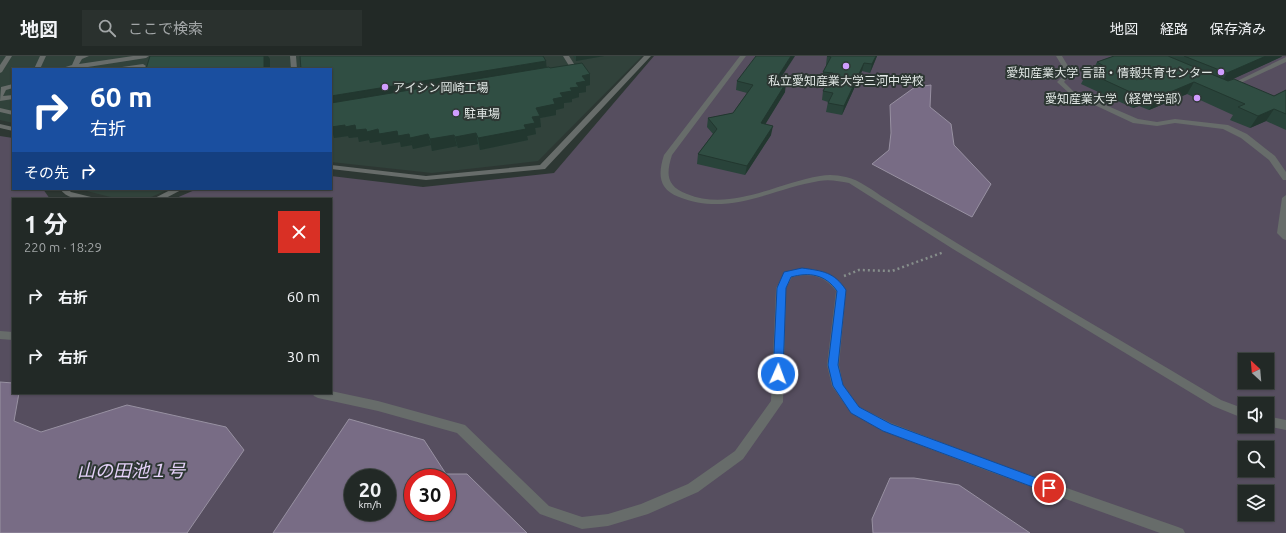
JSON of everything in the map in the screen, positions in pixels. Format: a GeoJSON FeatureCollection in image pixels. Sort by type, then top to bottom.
{"type":"FeatureCollection","features":[{"type":"Feature","properties":{"kind":"street"},"geometry":{"type":"LineString","coordinates":[[0,71],[9,56]]}},
{"type":"Feature","properties":{"kind":"street"},"geometry":{"type":"LineString","coordinates":[[37,68],[43,56]]}},
{"type":"Feature","properties":{"kind":"street"},"geometry":{"type":"LineString","coordinates":[[76,67],[79,57],[86,56]]}},
{"type":"Feature","properties":{"kind":"street"},"geometry":{"type":"LineString","coordinates":[[69,68],[146,56],[143,67],[132,68]]}},
{"type":"Feature","properties":{"kind":"street"},"geometry":{"type":"LineString","coordinates":[[293,56],[294,68]]}},
{"type":"Feature","properties":{"kind":"street"},"geometry":{"type":"LineString","coordinates":[[559,73],[575,70],[566,56]]}},
{"type":"Feature","properties":{"kind":"street"},"geometry":{"type":"LineString","coordinates":[[332,167],[426,178],[542,168],[648,56]]}},
{"type":"Feature","properties":{"kind":"street"},"geometry":{"type":"LineString","coordinates":[[743,56],[668,155],[662,171],[665,182],[674,191],[684,197],[701,201],[724,201],[760,196],[821,178],[836,177],[852,181],[956,247],[1217,403],[1238,411]]}},
{"type":"Feature","properties":{"kind":"street"},"geometry":{"type":"LineString","coordinates":[[1059,56],[1065,66],[1067,75],[1060,82],[1071,92],[1136,121],[1157,124],[1175,121],[1225,127],[1244,136],[1272,158],[1286,178]]}},
{"type":"Feature","properties":{"kind":"street"},"geometry":{"type":"LineString","coordinates":[[1221,90],[1286,60]]}},
{"type":"Feature","properties":{"kind":"street"},"geometry":{"type":"LineString","coordinates":[[0,95],[3,88],[12,86]]}},
{"type":"Feature","properties":{"kind":"street"},"geometry":{"type":"LineString","coordinates":[[0,99],[12,97]]}},
{"type":"Feature","properties":{"kind":"street"},"geometry":{"type":"LineString","coordinates":[[0,110],[12,108]]}},
{"type":"Feature","properties":{"kind":"street"},"geometry":{"type":"LineString","coordinates":[[0,110],[12,113]]}},
{"type":"Feature","properties":{"kind":"street"},"geometry":{"type":"LineString","coordinates":[[0,126],[12,129]]}},
{"type":"Feature","properties":{"kind":"street"},"geometry":{"type":"LineString","coordinates":[[65,190],[68,194],[84,198]]}},
{"type":"Feature","properties":{"kind":"street"},"geometry":{"type":"LineString","coordinates":[[159,198],[177,190]]}},
{"type":"Feature","properties":{"kind":"street"},"geometry":{"type":"LineString","coordinates":[[1286,198],[1282,233],[1286,236]]}},
{"type":"Feature","properties":{"kind":"street"},"geometry":{"type":"LineString","coordinates":[[323,394],[378,406],[461,429],[545,510],[582,523],[608,520],[643,510],[694,488],[739,455],[777,402],[781,288],[788,274],[802,271],[821,273],[834,280],[841,290],[833,365],[838,386],[855,410],[887,427],[992,467],[1178,533]]}},
{"type":"Feature","properties":{"kind":"street"},"geometry":{"type":"LineString","coordinates":[[0,335],[12,336]]}},
{"type":"Feature","properties":{"kind":"street"},"geometry":{"type":"LineString","coordinates":[[1274,422],[1286,425]]}},
{"type":"Feature","properties":{"kind":"path"},"geometry":{"type":"LineString","coordinates":[[834,280],[859,270],[892,271],[956,247]]}},
{"type":"Feature","properties":{"kind":"shaded area"},"geometry":{"type":"Polygon","coordinates":[[[0,56],[642,56],[538,161],[432,173],[332,162],[332,68],[12,68],[12,123],[0,120],[0,56]]]}},
{"type":"Feature","properties":{"kind":"shaded area"},"geometry":{"type":"Polygon","coordinates":[[[654,56],[1286,56],[1286,533],[0,533],[0,136],[12,138],[12,190],[44,190],[49,198],[12,198],[12,394],[332,394],[332,198],[176,198],[195,190],[332,190],[332,176],[423,187],[554,173],[654,56]]]}},
{"type":"Feature","properties":{"kind":"shaded area"},"geometry":{"type":"Polygon","coordinates":[[[83,190],[167,190],[149,198],[114,198],[83,190]]]}},
{"type":"Feature","properties":{"kind":"water"},"geometry":{"type":"Polygon","coordinates":[[[931,85],[930,107],[951,124],[954,145],[991,184],[972,217],[872,164],[889,150],[891,133],[890,105],[915,87],[931,85]]]}},
{"type":"Feature","properties":{"kind":"water","name":"山の田池１号"},"geometry":{"type":"Polygon","coordinates":[[[0,382],[12,383],[12,394],[19,394],[14,421],[41,432],[127,405],[226,427],[244,450],[187,533],[0,533],[0,382]]]}},
{"type":"Feature","properties":{"kind":"water"},"geometry":{"type":"Polygon","coordinates":[[[349,419],[424,440],[443,469],[404,469],[404,521],[456,521],[456,474],[467,474],[527,533],[273,533],[349,419]]]}},
{"type":"Feature","properties":{"kind":"water"},"geometry":{"type":"Polygon","coordinates":[[[890,478],[914,478],[959,485],[1030,533],[873,533],[872,519],[890,478]]]}},
{"type":"Feature","properties":{"kind":"building"},"geometry":{"type":"Polygon","coordinates":[[[150,56],[264,56],[264,68],[146,68],[150,56]]]}},
{"type":"Feature","properties":{"kind":"building","name":"アイシン岡崎工場"},"geometry":{"type":"Polygon","coordinates":[[[300,56],[543,56],[546,61],[332,96],[332,68],[301,68],[300,56]]]}},
{"type":"Feature","properties":{"kind":"building"},"geometry":{"type":"Polygon","coordinates":[[[756,56],[791,56],[775,81],[786,83],[761,123],[773,126],[747,166],[698,154],[717,129],[708,118],[733,113],[753,85],[737,81],[756,56]]]}},
{"type":"Feature","properties":{"kind":"building"},"geometry":{"type":"Polygon","coordinates":[[[827,56],[876,56],[872,64],[864,63],[844,106],[828,103],[833,93],[823,91],[833,73],[823,72],[831,57],[827,56]]]}},
{"type":"Feature","properties":{"kind":"building"},"geometry":{"type":"Polygon","coordinates":[[[1114,56],[1168,56],[1228,81],[1234,79],[1274,96],[1286,90],[1286,114],[1274,109],[1258,116],[1238,107],[1245,104],[1194,82],[1156,98],[1145,93],[1139,96],[1087,72],[1104,66],[1097,62],[1114,56]]]}},
{"type":"Feature","properties":{"kind":"building"},"geometry":{"type":"Polygon","coordinates":[[[1184,56],[1266,56],[1227,73],[1184,56]]]}},
{"type":"Feature","properties":{"kind":"building","name":"駐車場"},"geometry":{"type":"Polygon","coordinates":[[[582,63],[590,74],[582,76],[586,81],[576,83],[579,87],[570,88],[572,91],[560,93],[563,97],[553,99],[555,104],[536,108],[540,116],[532,117],[535,123],[524,125],[526,129],[478,138],[476,133],[455,137],[454,135],[430,139],[428,134],[410,138],[409,134],[398,136],[397,131],[379,134],[378,129],[367,132],[366,129],[356,130],[355,125],[332,127],[332,103],[582,63]]]}},
{"type":"Feature","properties":{"kind":"place","name":"私立愛知産業大学三河中学校"},"geometry":{"type":"Point","coordinates":[846,66]}},
{"type":"Feature","properties":{"kind":"place","name":"愛知産業大学 言語・情報共育センター"},"geometry":{"type":"Point","coordinates":[1221,72]}},
{"type":"Feature","properties":{"kind":"place","name":"アイシン岡崎工場"},"geometry":{"type":"Point","coordinates":[385,87]}},
{"type":"Feature","properties":{"kind":"place","name":"愛知産業大学（経営学部）"},"geometry":{"type":"Point","coordinates":[1197,98]}},
{"type":"Feature","properties":{"kind":"place","name":"駐車場"},"geometry":{"type":"Point","coordinates":[456,113]}},
{"type":"Feature","properties":{"kind":"route"},"geometry":{"type":"LineString","coordinates":[[778,374],[781,288],[788,274],[802,271],[821,273],[834,280],[841,290],[833,365],[838,386],[855,410],[887,427],[1049,488]]}}]}
